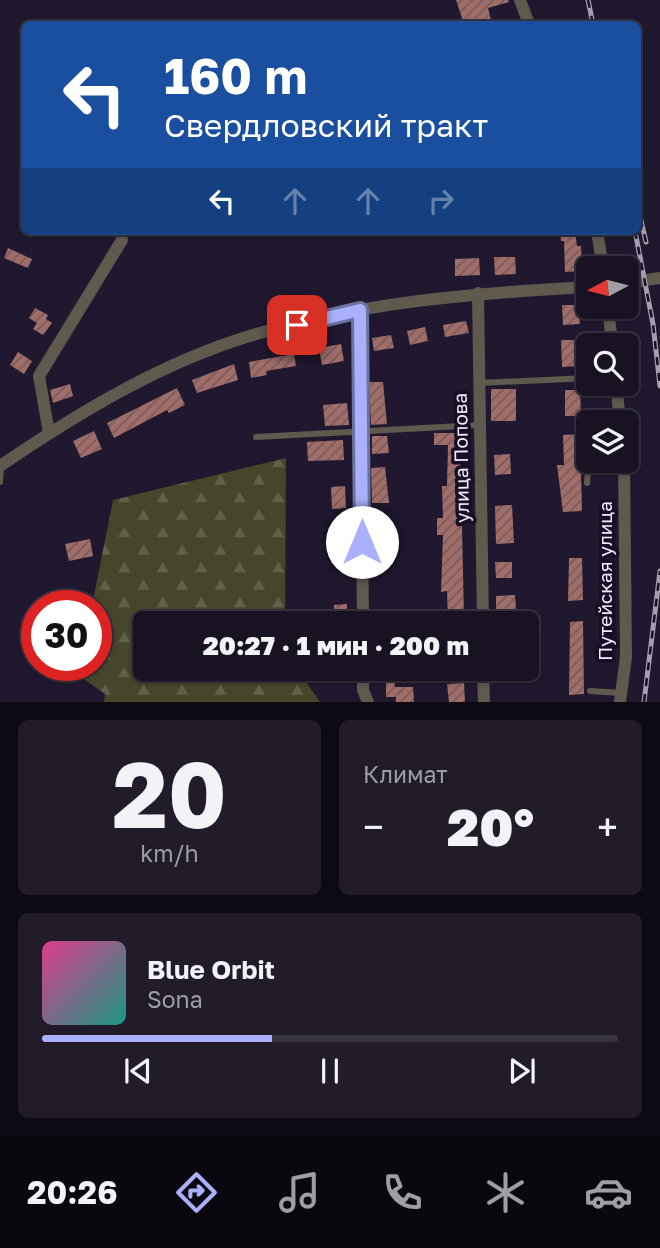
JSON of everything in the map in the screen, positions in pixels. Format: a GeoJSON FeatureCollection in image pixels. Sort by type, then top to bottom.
{"type":"FeatureCollection","features":[{"type":"Feature","properties":{"kind":"street"},"geometry":{"type":"LineString","coordinates":[[520,0],[527,21]]}},
{"type":"Feature","properties":{"kind":"street"},"geometry":{"type":"LineString","coordinates":[[598,235],[601,256]]}},
{"type":"Feature","properties":{"kind":"street"},"geometry":{"type":"LineString","coordinates":[[49,433],[39,376],[122,240]]}},
{"type":"Feature","properties":{"kind":"street"},"geometry":{"type":"LineString","coordinates":[[639,281],[660,278]]}},
{"type":"Feature","properties":{"kind":"street"},"geometry":{"type":"LineString","coordinates":[[1,466],[87,408],[179,365],[252,335],[360,310],[478,293],[576,288]]}},
{"type":"Feature","properties":{"kind":"street","name":"улица Попова"},"geometry":{"type":"LineString","coordinates":[[478,293],[482,611]]}},
{"type":"Feature","properties":{"kind":"street"},"geometry":{"type":"LineString","coordinates":[[360,310],[363,611]]}},
{"type":"Feature","properties":{"kind":"street"},"geometry":{"type":"LineString","coordinates":[[609,319],[610,333]]}},
{"type":"Feature","properties":{"kind":"street","name":"Путейская улица"},"geometry":{"type":"LineString","coordinates":[[620,698],[626,657],[624,473]]}},
{"type":"Feature","properties":{"kind":"street"},"geometry":{"type":"LineString","coordinates":[[483,681],[484,702]]}},
{"type":"Feature","properties":{"kind":"lane"},"geometry":{"type":"LineString","coordinates":[[608,333],[610,329]]}},
{"type":"Feature","properties":{"kind":"lane"},"geometry":{"type":"LineString","coordinates":[[479,383],[576,379]]}},
{"type":"Feature","properties":{"kind":"lane"},"geometry":{"type":"LineString","coordinates":[[256,437],[273,438],[343,430],[361,433],[480,425]]}},
{"type":"Feature","properties":{"kind":"lane"},"geometry":{"type":"LineString","coordinates":[[0,482],[1,466]]}},
{"type":"Feature","properties":{"kind":"lane"},"geometry":{"type":"LineString","coordinates":[[587,484],[588,473]]}},
{"type":"Feature","properties":{"kind":"lane"},"geometry":{"type":"LineString","coordinates":[[590,691],[620,698]]}},
{"type":"Feature","properties":{"kind":"green space"},"geometry":{"type":"Polygon","coordinates":[[[286,458],[285,611],[133,611],[133,681],[305,681],[320,702],[104,702],[105,694],[87,681],[112,681],[112,590],[95,590],[113,500],[286,458]]]}},
{"type":"Feature","properties":{"kind":"building"},"geometry":{"type":"Polygon","coordinates":[[[456,0],[509,2],[488,8],[491,21],[463,21],[456,0]]]}},
{"type":"Feature","properties":{"kind":"building"},"geometry":{"type":"Polygon","coordinates":[[[560,235],[576,235],[577,246],[581,246],[581,256],[576,256],[576,271],[565,272],[564,241],[561,241],[560,235]]]}},
{"type":"Feature","properties":{"kind":"building"},"geometry":{"type":"Polygon","coordinates":[[[8,248],[32,259],[28,268],[4,258],[8,248]]]}},
{"type":"Feature","properties":{"kind":"building"},"geometry":{"type":"Polygon","coordinates":[[[494,257],[515,257],[516,274],[495,275],[494,257]]]}},
{"type":"Feature","properties":{"kind":"building"},"geometry":{"type":"Polygon","coordinates":[[[479,258],[480,275],[455,276],[455,259],[479,258]]]}},
{"type":"Feature","properties":{"kind":"building"},"geometry":{"type":"Polygon","coordinates":[[[562,305],[576,305],[576,319],[580,319],[580,324],[563,325],[562,305]]]}},
{"type":"Feature","properties":{"kind":"building"},"geometry":{"type":"Polygon","coordinates":[[[35,308],[48,315],[46,319],[52,323],[43,335],[33,329],[37,323],[29,318],[35,308]]]}},
{"type":"Feature","properties":{"kind":"building"},"geometry":{"type":"Polygon","coordinates":[[[466,321],[469,333],[445,337],[443,325],[466,321]]]}},
{"type":"Feature","properties":{"kind":"building"},"geometry":{"type":"Polygon","coordinates":[[[425,327],[428,341],[410,345],[407,331],[425,327]]]}},
{"type":"Feature","properties":{"kind":"building"},"geometry":{"type":"Polygon","coordinates":[[[391,335],[394,348],[374,351],[372,338],[391,335]]]}},
{"type":"Feature","properties":{"kind":"building"},"geometry":{"type":"Polygon","coordinates":[[[561,340],[576,340],[576,366],[562,367],[561,340]]]}},
{"type":"Feature","properties":{"kind":"building"},"geometry":{"type":"Polygon","coordinates":[[[341,344],[344,361],[322,365],[319,348],[341,344]]]}},
{"type":"Feature","properties":{"kind":"building"},"geometry":{"type":"Polygon","coordinates":[[[18,352],[32,361],[24,374],[10,365],[18,352]]]}},
{"type":"Feature","properties":{"kind":"building"},"geometry":{"type":"Polygon","coordinates":[[[294,354],[296,366],[266,371],[267,375],[251,378],[249,362],[294,354]]]}},
{"type":"Feature","properties":{"kind":"building"},"geometry":{"type":"Polygon","coordinates":[[[234,364],[238,380],[197,393],[192,380],[234,364]]]}},
{"type":"Feature","properties":{"kind":"building"},"geometry":{"type":"Polygon","coordinates":[[[369,382],[383,382],[387,424],[371,425],[369,382]]]}},
{"type":"Feature","properties":{"kind":"building"},"geometry":{"type":"Polygon","coordinates":[[[70,384],[73,396],[53,403],[50,390],[70,384]]]}},
{"type":"Feature","properties":{"kind":"building"},"geometry":{"type":"Polygon","coordinates":[[[177,388],[185,405],[169,413],[167,410],[114,438],[107,423],[177,388]]]}},
{"type":"Feature","properties":{"kind":"building"},"geometry":{"type":"Polygon","coordinates":[[[491,389],[516,389],[516,421],[491,421],[491,389]]]}},
{"type":"Feature","properties":{"kind":"building"},"geometry":{"type":"Polygon","coordinates":[[[565,390],[576,390],[576,396],[580,396],[581,410],[576,410],[576,416],[565,416],[565,390]]]}},
{"type":"Feature","properties":{"kind":"building"},"geometry":{"type":"Polygon","coordinates":[[[347,403],[349,425],[325,426],[323,405],[347,403]]]}},
{"type":"Feature","properties":{"kind":"building"},"geometry":{"type":"Polygon","coordinates":[[[94,431],[102,449],[81,458],[73,441],[94,431]]]}},
{"type":"Feature","properties":{"kind":"building"},"geometry":{"type":"Polygon","coordinates":[[[434,433],[460,433],[464,611],[448,611],[447,591],[441,592],[443,535],[437,535],[437,518],[443,518],[442,486],[447,486],[448,445],[434,445],[434,433]]]}},
{"type":"Feature","properties":{"kind":"building"},"geometry":{"type":"Polygon","coordinates":[[[576,434],[576,473],[581,473],[582,511],[563,512],[557,465],[564,465],[563,435],[576,434]]]}},
{"type":"Feature","properties":{"kind":"building"},"geometry":{"type":"Polygon","coordinates":[[[372,436],[387,436],[389,453],[372,454],[372,436]]]}},
{"type":"Feature","properties":{"kind":"building"},"geometry":{"type":"Polygon","coordinates":[[[343,440],[344,460],[308,461],[307,442],[343,440]]]}},
{"type":"Feature","properties":{"kind":"building"},"geometry":{"type":"Polygon","coordinates":[[[510,454],[511,474],[495,475],[494,455],[510,454]]]}},
{"type":"Feature","properties":{"kind":"building"},"geometry":{"type":"Polygon","coordinates":[[[385,467],[389,503],[372,503],[371,468],[385,467]]]}},
{"type":"Feature","properties":{"kind":"building"},"geometry":{"type":"Polygon","coordinates":[[[345,486],[346,508],[332,509],[331,487],[345,486]]]}},
{"type":"Feature","properties":{"kind":"building"},"geometry":{"type":"Polygon","coordinates":[[[512,505],[514,543],[496,544],[495,506],[512,505]]]}},
{"type":"Feature","properties":{"kind":"building"},"geometry":{"type":"Polygon","coordinates":[[[381,518],[381,527],[393,526],[394,536],[389,536],[390,558],[372,559],[371,519],[381,518]]]}},
{"type":"Feature","properties":{"kind":"building"},"geometry":{"type":"Polygon","coordinates":[[[332,536],[347,536],[347,560],[333,560],[332,536]]]}},
{"type":"Feature","properties":{"kind":"building"},"geometry":{"type":"Polygon","coordinates":[[[90,539],[93,556],[69,561],[65,544],[90,539]]]}},
{"type":"Feature","properties":{"kind":"building"},"geometry":{"type":"Polygon","coordinates":[[[569,558],[582,558],[583,600],[568,601],[569,558]]]}},
{"type":"Feature","properties":{"kind":"building"},"geometry":{"type":"Polygon","coordinates":[[[495,562],[512,562],[512,578],[496,578],[495,562]]]}},
{"type":"Feature","properties":{"kind":"building"},"geometry":{"type":"Polygon","coordinates":[[[515,595],[516,609],[496,611],[496,596],[515,595]]]}},
{"type":"Feature","properties":{"kind":"building"},"geometry":{"type":"Polygon","coordinates":[[[347,604],[347,611],[334,611],[334,605],[347,604]]]}},
{"type":"Feature","properties":{"kind":"building"},"geometry":{"type":"Polygon","coordinates":[[[583,621],[584,694],[569,695],[570,622],[583,621]]]}},
{"type":"Feature","properties":{"kind":"building"},"geometry":{"type":"Polygon","coordinates":[[[386,681],[394,681],[395,687],[413,687],[414,702],[396,702],[396,697],[386,697],[386,681]]]}},
{"type":"Feature","properties":{"kind":"building"},"geometry":{"type":"Polygon","coordinates":[[[464,683],[465,702],[449,702],[447,684],[464,683]]]}},
{"type":"Feature","properties":{"kind":"railway"},"geometry":{"type":"LineString","coordinates":[[588,0],[592,21]]}},
{"type":"Feature","properties":{"kind":"railway"},"geometry":{"type":"LineString","coordinates":[[641,220],[646,242]]}},
{"type":"Feature","properties":{"kind":"railway"},"geometry":{"type":"LineString","coordinates":[[636,235],[653,324],[660,386]]}},
{"type":"Feature","properties":{"kind":"railway"},"geometry":{"type":"LineString","coordinates":[[644,702],[660,571]]}},
{"type":"Feature","properties":{"kind":"route"},"geometry":{"type":"LineString","coordinates":[[297,325],[360,310],[362,542]]}}]}
